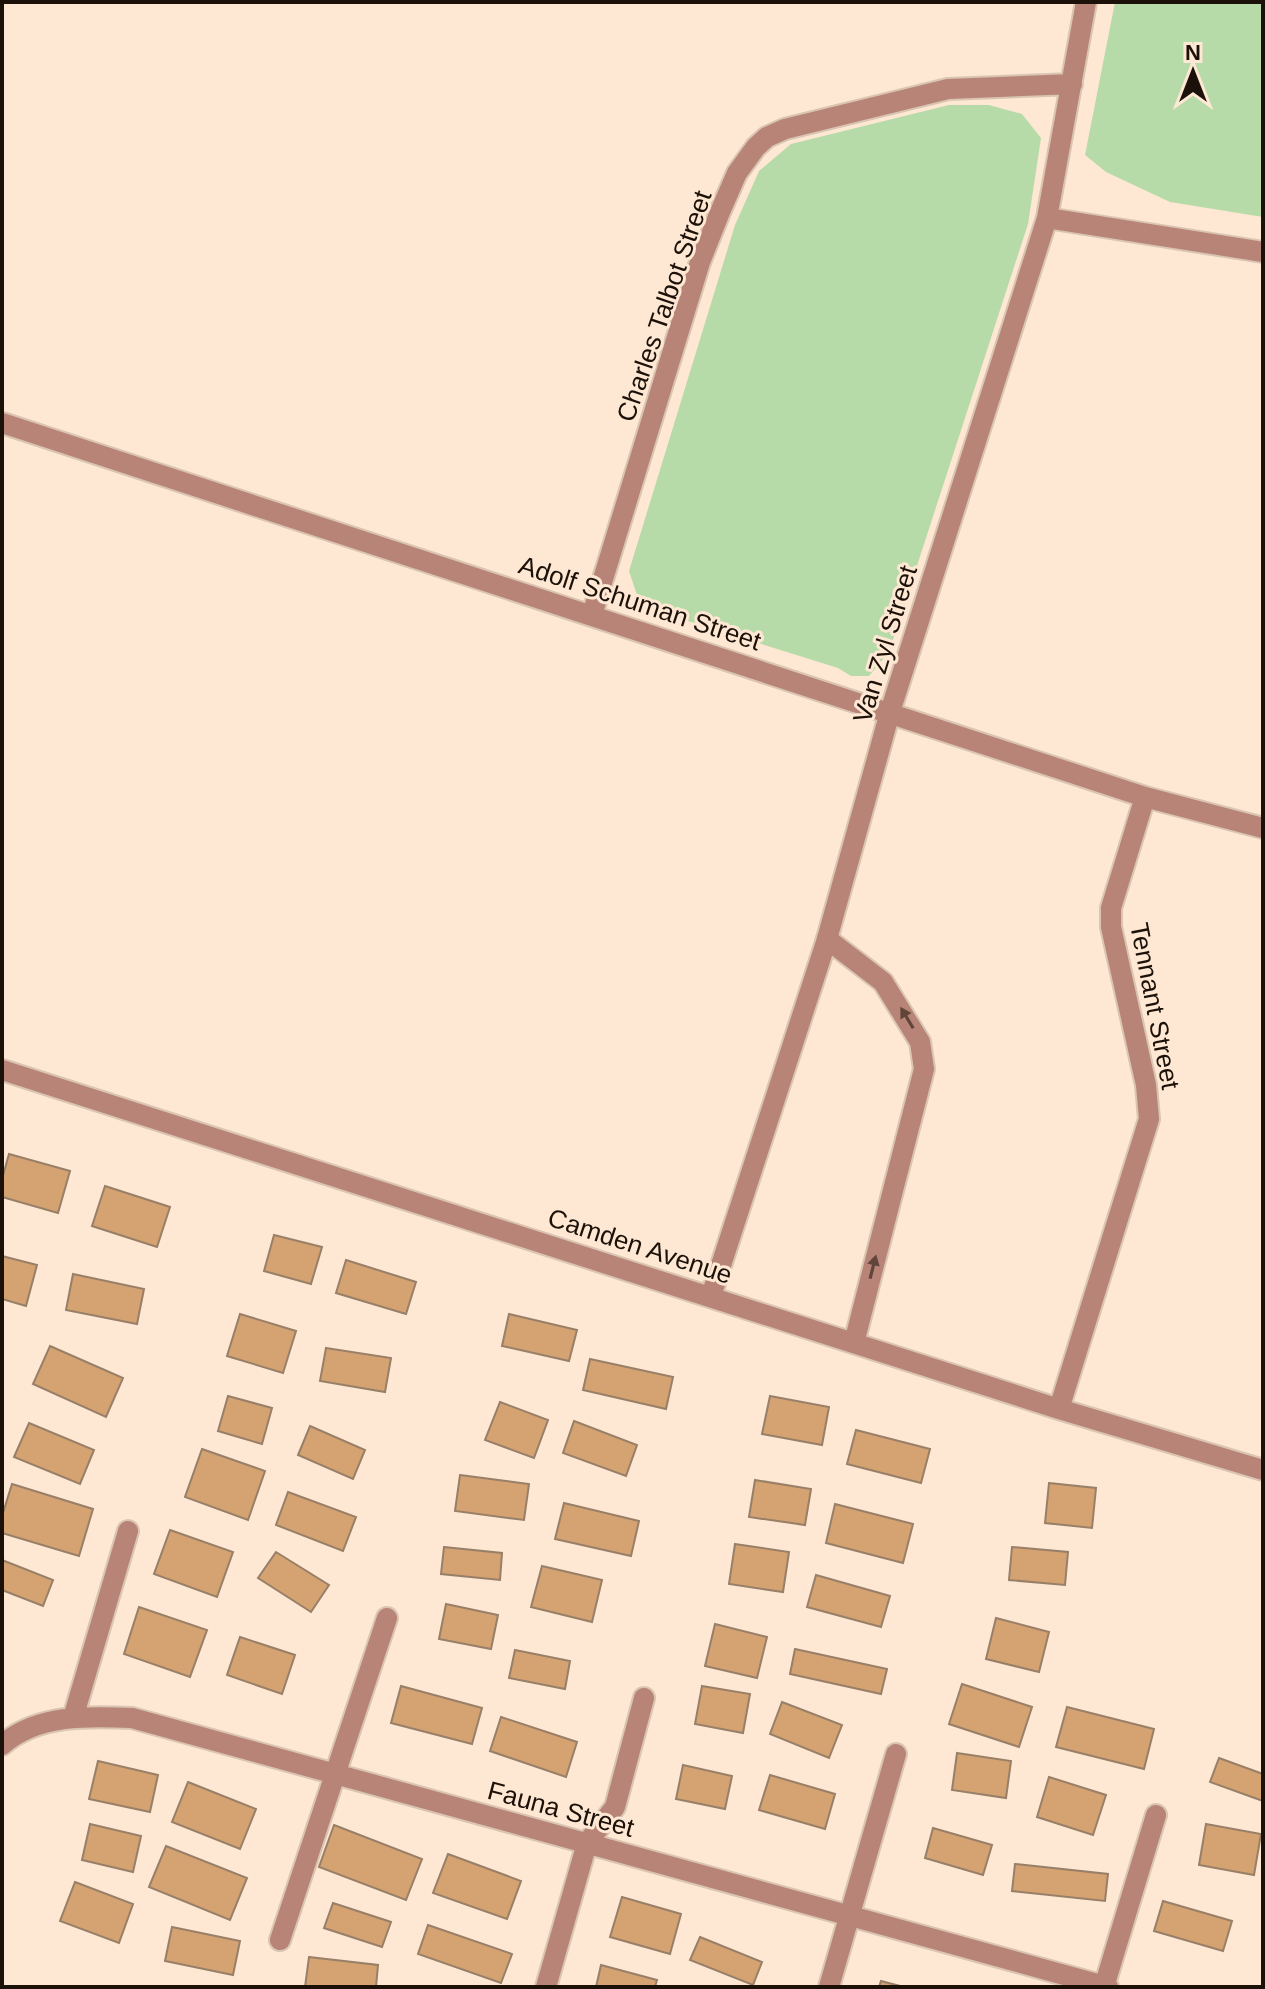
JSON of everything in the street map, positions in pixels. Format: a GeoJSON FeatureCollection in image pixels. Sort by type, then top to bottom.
{"type":"FeatureCollection","features":[{"type":"Feature","properties":{"kind":"street","name":"Van Zyl Street"},"geometry":{"type":"LineString","coordinates":[[711,1296],[827,939],[890,712],[1047,218],[1086,2]]}},
{"type":"Feature","properties":{"kind":"street","name":"Charles Talbot Street"},"geometry":{"type":"LineString","coordinates":[[592,615],[700,262],[737,173],[756,147],[767,137],[785,129],[948,89],[1072,84]]}},
{"type":"Feature","properties":{"kind":"street"},"geometry":{"type":"LineString","coordinates":[[1047,218],[1263,252]]}},
{"type":"Feature","properties":{"kind":"street","name":"Adolf Schuman Street"},"geometry":{"type":"LineString","coordinates":[[2,423],[1145,797],[1263,828]]}},
{"type":"Feature","properties":{"kind":"street","name":"Tennant Street"},"geometry":{"type":"LineString","coordinates":[[1059,1409],[1149,1119],[1146,1085],[1111,927],[1111,908],[1145,797]]}},
{"type":"Feature","properties":{"kind":"street"},"geometry":{"type":"LineString","coordinates":[[827,939],[883,982],[920,1042],[924,1069],[854,1343]]}},
{"type":"Feature","properties":{"kind":"street","name":"Camden Avenue"},"geometry":{"type":"LineString","coordinates":[[2,1070],[1059,1409],[1263,1470]]}},
{"type":"Feature","properties":{"kind":"street"},"geometry":{"type":"LineString","coordinates":[[73,1718],[128,1531]]}},
{"type":"Feature","properties":{"kind":"street"},"geometry":{"type":"LineString","coordinates":[[280,1940],[387,1618]]}},
{"type":"Feature","properties":{"kind":"street"},"geometry":{"type":"LineString","coordinates":[[546,1987],[587,1843],[615,1807],[644,1698]]}},
{"type":"Feature","properties":{"kind":"street","name":"Fauna Street"},"geometry":{"type":"LineString","coordinates":[[2,1745],[9,1738],[49,1721],[132,1718],[1106,1987]]}},
{"type":"Feature","properties":{"kind":"street"},"geometry":{"type":"LineString","coordinates":[[829,1987],[896,1754]]}},
{"type":"Feature","properties":{"kind":"street"},"geometry":{"type":"LineString","coordinates":[[1106,1987],[1156,1815]]}},
{"type":"Feature","properties":{"kind":"green space"},"geometry":{"type":"Polygon","coordinates":[[[1115,2],[1263,2],[1263,217],[1170,202],[1106,172],[1085,155],[1115,2]]]}},
{"type":"Feature","properties":{"kind":"green space"},"geometry":{"type":"Polygon","coordinates":[[[949,105],[989,105],[1022,114],[1041,138],[1028,224],[889,652],[869,676],[851,676],[838,668],[659,612],[637,595],[629,571],[735,225],[759,171],[791,144],[949,105]]]}},
{"type":"Feature","properties":{"kind":"building"},"geometry":{"type":"Polygon","coordinates":[[[9,1154],[70,1171],[58,1213],[2,1197],[2,1179],[9,1154]]]}},
{"type":"Feature","properties":{"kind":"building"},"geometry":{"type":"Polygon","coordinates":[[[105,1186],[170,1207],[157,1247],[92,1226],[105,1186]]]}},
{"type":"Feature","properties":{"kind":"building"},"geometry":{"type":"Polygon","coordinates":[[[274,1235],[322,1247],[311,1284],[264,1271],[274,1235]]]}},
{"type":"Feature","properties":{"kind":"building"},"geometry":{"type":"Polygon","coordinates":[[[2,1256],[37,1265],[26,1306],[2,1299],[2,1256]]]}},
{"type":"Feature","properties":{"kind":"building"},"geometry":{"type":"Polygon","coordinates":[[[346,1260],[416,1282],[406,1314],[336,1293],[346,1260]]]}},
{"type":"Feature","properties":{"kind":"building"},"geometry":{"type":"Polygon","coordinates":[[[73,1274],[144,1289],[137,1324],[66,1310],[73,1274]]]}},
{"type":"Feature","properties":{"kind":"building"},"geometry":{"type":"Polygon","coordinates":[[[240,1314],[296,1331],[283,1373],[227,1356],[240,1314]]]}},
{"type":"Feature","properties":{"kind":"building"},"geometry":{"type":"Polygon","coordinates":[[[509,1314],[577,1330],[569,1361],[502,1346],[509,1314]]]}},
{"type":"Feature","properties":{"kind":"building"},"geometry":{"type":"Polygon","coordinates":[[[50,1346],[123,1378],[106,1417],[33,1384],[50,1346]]]}},
{"type":"Feature","properties":{"kind":"building"},"geometry":{"type":"Polygon","coordinates":[[[326,1348],[391,1358],[385,1392],[320,1381],[326,1348]]]}},
{"type":"Feature","properties":{"kind":"building"},"geometry":{"type":"Polygon","coordinates":[[[590,1359],[673,1377],[666,1409],[583,1390],[590,1359]]]}},
{"type":"Feature","properties":{"kind":"building"},"geometry":{"type":"Polygon","coordinates":[[[228,1396],[272,1408],[262,1444],[218,1431],[228,1396]]]}},
{"type":"Feature","properties":{"kind":"building"},"geometry":{"type":"Polygon","coordinates":[[[770,1396],[829,1407],[822,1445],[762,1434],[770,1396]]]}},
{"type":"Feature","properties":{"kind":"building"},"geometry":{"type":"Polygon","coordinates":[[[500,1402],[548,1420],[534,1458],[485,1440],[500,1402]]]}},
{"type":"Feature","properties":{"kind":"building"},"geometry":{"type":"Polygon","coordinates":[[[574,1421],[637,1445],[626,1476],[563,1453],[574,1421]]]}},
{"type":"Feature","properties":{"kind":"building"},"geometry":{"type":"Polygon","coordinates":[[[29,1423],[94,1450],[80,1484],[14,1457],[29,1423]]]}},
{"type":"Feature","properties":{"kind":"building"},"geometry":{"type":"Polygon","coordinates":[[[310,1426],[365,1450],[353,1479],[298,1455],[310,1426]]]}},
{"type":"Feature","properties":{"kind":"building"},"geometry":{"type":"Polygon","coordinates":[[[856,1430],[930,1449],[921,1483],[847,1464],[856,1430]]]}},
{"type":"Feature","properties":{"kind":"building"},"geometry":{"type":"Polygon","coordinates":[[[202,1449],[265,1471],[248,1520],[185,1497],[202,1449]]]}},
{"type":"Feature","properties":{"kind":"building"},"geometry":{"type":"Polygon","coordinates":[[[460,1475],[529,1484],[524,1520],[455,1511],[460,1475]]]}},
{"type":"Feature","properties":{"kind":"building"},"geometry":{"type":"Polygon","coordinates":[[[755,1480],[811,1489],[805,1525],[749,1517],[755,1480]]]}},
{"type":"Feature","properties":{"kind":"building"},"geometry":{"type":"Polygon","coordinates":[[[1049,1483],[1096,1488],[1092,1528],[1045,1523],[1049,1483]]]}},
{"type":"Feature","properties":{"kind":"building"},"geometry":{"type":"Polygon","coordinates":[[[12,1484],[93,1509],[79,1556],[2,1533],[2,1516],[12,1484]]]}},
{"type":"Feature","properties":{"kind":"building"},"geometry":{"type":"Polygon","coordinates":[[[288,1492],[356,1517],[343,1551],[276,1525],[288,1492]]]}},
{"type":"Feature","properties":{"kind":"building"},"geometry":{"type":"Polygon","coordinates":[[[564,1503],[639,1521],[631,1556],[555,1539],[564,1503]]]}},
{"type":"Feature","properties":{"kind":"building"},"geometry":{"type":"Polygon","coordinates":[[[835,1504],[913,1524],[903,1563],[826,1543],[835,1504]]]}},
{"type":"Feature","properties":{"kind":"building"},"geometry":{"type":"Polygon","coordinates":[[[170,1530],[233,1552],[217,1597],[154,1574],[170,1530]]]}},
{"type":"Feature","properties":{"kind":"building"},"geometry":{"type":"Polygon","coordinates":[[[735,1544],[789,1552],[783,1592],[729,1584],[735,1544]]]}},
{"type":"Feature","properties":{"kind":"building"},"geometry":{"type":"Polygon","coordinates":[[[444,1547],[502,1553],[500,1580],[441,1574],[444,1547]]]}},
{"type":"Feature","properties":{"kind":"building"},"geometry":{"type":"Polygon","coordinates":[[[1012,1547],[1068,1552],[1065,1585],[1009,1580],[1012,1547]]]}},
{"type":"Feature","properties":{"kind":"building"},"geometry":{"type":"Polygon","coordinates":[[[276,1552],[329,1585],[311,1612],[258,1578],[276,1552]]]}},
{"type":"Feature","properties":{"kind":"building"},"geometry":{"type":"Polygon","coordinates":[[[2,1560],[53,1580],[43,1606],[2,1590],[2,1560]]]}},
{"type":"Feature","properties":{"kind":"building"},"geometry":{"type":"Polygon","coordinates":[[[542,1566],[602,1580],[592,1622],[531,1607],[542,1566]]]}},
{"type":"Feature","properties":{"kind":"building"},"geometry":{"type":"Polygon","coordinates":[[[816,1575],[890,1596],[881,1627],[807,1607],[816,1575]]]}},
{"type":"Feature","properties":{"kind":"building"},"geometry":{"type":"Polygon","coordinates":[[[446,1604],[498,1615],[491,1649],[439,1639],[446,1604]]]}},
{"type":"Feature","properties":{"kind":"building"},"geometry":{"type":"Polygon","coordinates":[[[139,1607],[207,1630],[190,1677],[124,1654],[139,1607]]]}},
{"type":"Feature","properties":{"kind":"building"},"geometry":{"type":"Polygon","coordinates":[[[996,1618],[1049,1632],[1039,1672],[986,1659],[996,1618]]]}},
{"type":"Feature","properties":{"kind":"building"},"geometry":{"type":"Polygon","coordinates":[[[715,1624],[767,1637],[757,1678],[705,1666],[715,1624]]]}},
{"type":"Feature","properties":{"kind":"building"},"geometry":{"type":"Polygon","coordinates":[[[240,1637],[295,1655],[282,1694],[227,1675],[240,1637]]]}},
{"type":"Feature","properties":{"kind":"building"},"geometry":{"type":"Polygon","coordinates":[[[795,1649],[887,1669],[881,1694],[790,1674],[795,1649]]]}},
{"type":"Feature","properties":{"kind":"building"},"geometry":{"type":"Polygon","coordinates":[[[515,1650],[570,1661],[565,1689],[509,1678],[515,1650]]]}},
{"type":"Feature","properties":{"kind":"building"},"geometry":{"type":"Polygon","coordinates":[[[962,1684],[1032,1707],[1019,1747],[949,1724],[962,1684]]]}},
{"type":"Feature","properties":{"kind":"building"},"geometry":{"type":"Polygon","coordinates":[[[401,1686],[482,1708],[472,1744],[391,1723],[401,1686]]]}},
{"type":"Feature","properties":{"kind":"building"},"geometry":{"type":"Polygon","coordinates":[[[702,1686],[750,1694],[743,1733],[695,1724],[702,1686]]]}},
{"type":"Feature","properties":{"kind":"building"},"geometry":{"type":"Polygon","coordinates":[[[782,1702],[842,1725],[829,1758],[770,1734],[782,1702]]]}},
{"type":"Feature","properties":{"kind":"building"},"geometry":{"type":"Polygon","coordinates":[[[1067,1707],[1154,1729],[1144,1769],[1056,1747],[1067,1707]]]}},
{"type":"Feature","properties":{"kind":"building"},"geometry":{"type":"Polygon","coordinates":[[[501,1717],[577,1742],[566,1777],[490,1751],[501,1717]]]}},
{"type":"Feature","properties":{"kind":"building"},"geometry":{"type":"Polygon","coordinates":[[[957,1753],[1011,1761],[1006,1798],[952,1790],[957,1753]]]}},
{"type":"Feature","properties":{"kind":"building"},"geometry":{"type":"Polygon","coordinates":[[[1219,1758],[1263,1774],[1263,1801],[1210,1782],[1219,1758]]]}},
{"type":"Feature","properties":{"kind":"building"},"geometry":{"type":"Polygon","coordinates":[[[98,1761],[158,1775],[150,1812],[89,1799],[98,1761]]]}},
{"type":"Feature","properties":{"kind":"building"},"geometry":{"type":"Polygon","coordinates":[[[683,1765],[732,1776],[725,1809],[676,1799],[683,1765]]]}},
{"type":"Feature","properties":{"kind":"building"},"geometry":{"type":"Polygon","coordinates":[[[770,1775],[835,1794],[825,1829],[759,1810],[770,1775]]]}},
{"type":"Feature","properties":{"kind":"building"},"geometry":{"type":"Polygon","coordinates":[[[1049,1777],[1106,1795],[1093,1835],[1037,1817],[1049,1777]]]}},
{"type":"Feature","properties":{"kind":"building"},"geometry":{"type":"Polygon","coordinates":[[[188,1782],[256,1809],[240,1849],[172,1822],[188,1782]]]}},
{"type":"Feature","properties":{"kind":"building"},"geometry":{"type":"Polygon","coordinates":[[[90,1824],[141,1836],[133,1872],[82,1860],[90,1824]]]}},
{"type":"Feature","properties":{"kind":"building"},"geometry":{"type":"Polygon","coordinates":[[[1206,1824],[1261,1834],[1254,1875],[1199,1865],[1206,1824]]]}},
{"type":"Feature","properties":{"kind":"building"},"geometry":{"type":"Polygon","coordinates":[[[334,1825],[422,1859],[406,1900],[319,1867],[334,1825]]]}},
{"type":"Feature","properties":{"kind":"building"},"geometry":{"type":"Polygon","coordinates":[[[933,1828],[992,1845],[983,1875],[925,1858],[933,1828]]]}},
{"type":"Feature","properties":{"kind":"building"},"geometry":{"type":"Polygon","coordinates":[[[166,1846],[247,1878],[230,1920],[149,1887],[166,1846]]]}},
{"type":"Feature","properties":{"kind":"building"},"geometry":{"type":"Polygon","coordinates":[[[448,1854],[521,1881],[507,1919],[433,1893],[448,1854]]]}},
{"type":"Feature","properties":{"kind":"building"},"geometry":{"type":"Polygon","coordinates":[[[1015,1864],[1108,1874],[1105,1901],[1012,1891],[1015,1864]]]}},
{"type":"Feature","properties":{"kind":"building"},"geometry":{"type":"Polygon","coordinates":[[[75,1882],[133,1904],[119,1943],[60,1921],[75,1882]]]}},
{"type":"Feature","properties":{"kind":"building"},"geometry":{"type":"Polygon","coordinates":[[[622,1897],[681,1914],[670,1954],[610,1937],[622,1897]]]}},
{"type":"Feature","properties":{"kind":"building"},"geometry":{"type":"Polygon","coordinates":[[[1163,1901],[1232,1921],[1223,1951],[1154,1931],[1163,1901]]]}},
{"type":"Feature","properties":{"kind":"building"},"geometry":{"type":"Polygon","coordinates":[[[333,1903],[391,1922],[382,1947],[324,1928],[333,1903]]]}},
{"type":"Feature","properties":{"kind":"building"},"geometry":{"type":"Polygon","coordinates":[[[428,1925],[512,1954],[501,1983],[418,1954],[428,1925]]]}},
{"type":"Feature","properties":{"kind":"building"},"geometry":{"type":"Polygon","coordinates":[[[172,1927],[240,1941],[233,1975],[165,1961],[172,1927]]]}},
{"type":"Feature","properties":{"kind":"building"},"geometry":{"type":"Polygon","coordinates":[[[700,1937],[762,1962],[753,1985],[690,1960],[700,1937]]]}},
{"type":"Feature","properties":{"kind":"building"},"geometry":{"type":"Polygon","coordinates":[[[309,1957],[378,1965],[376,1987],[305,1987],[309,1957]]]}},
{"type":"Feature","properties":{"kind":"building"},"geometry":{"type":"Polygon","coordinates":[[[601,1965],[657,1980],[655,1987],[596,1987],[601,1965]]]}},
{"type":"Feature","properties":{"kind":"building"},"geometry":{"type":"Polygon","coordinates":[[[881,1981],[904,1987],[879,1987],[881,1981]]]}}]}
